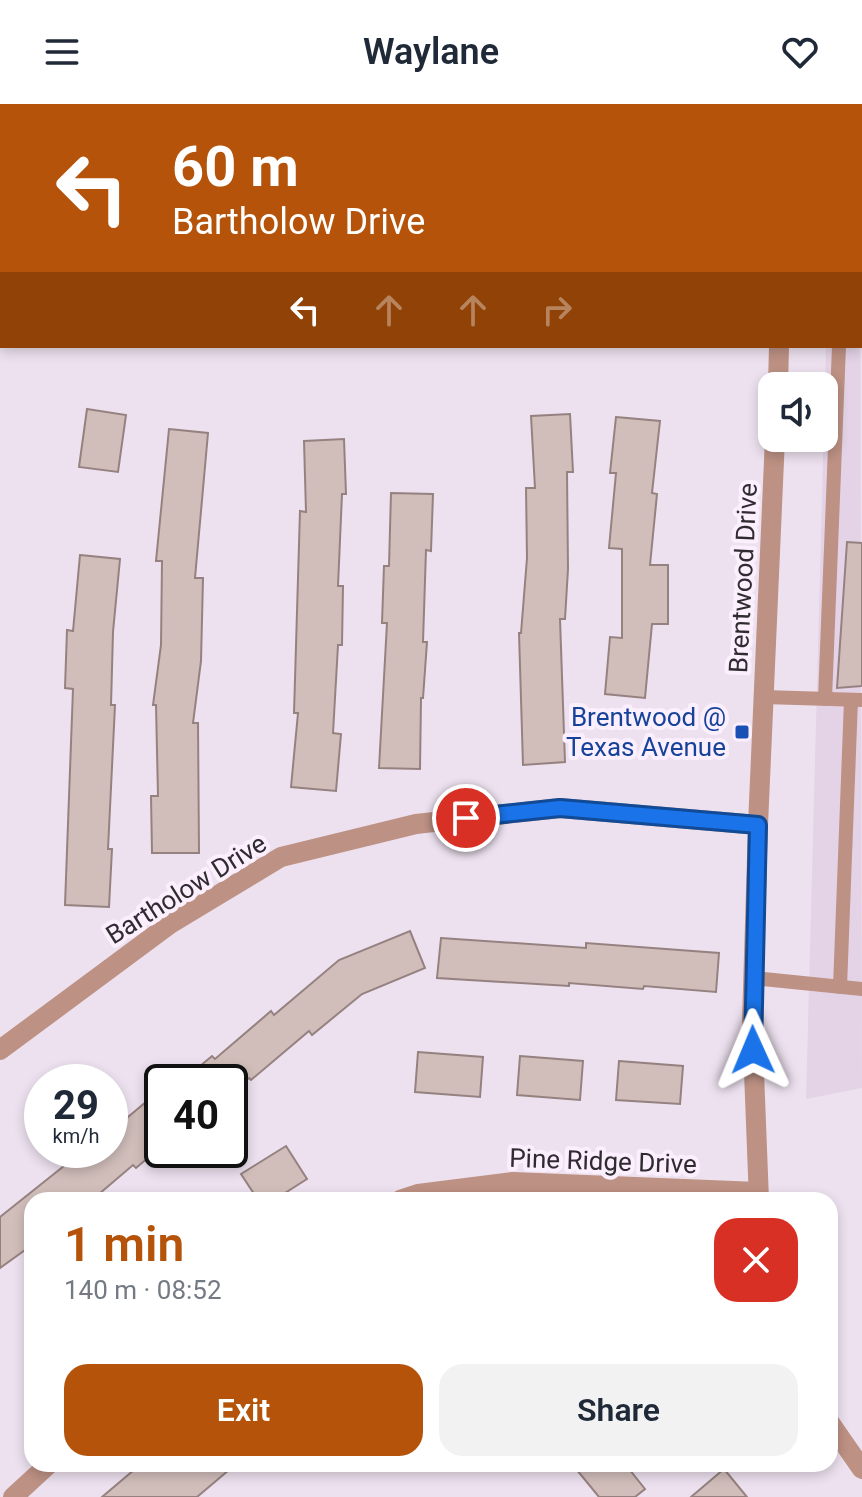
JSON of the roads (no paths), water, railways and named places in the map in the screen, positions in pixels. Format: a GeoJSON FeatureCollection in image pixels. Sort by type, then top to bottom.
{"type":"FeatureCollection","features":[{"type":"Feature","properties":{"kind":"street"},"geometry":{"type":"LineString","coordinates":[[778,372],[779,348]]}},
{"type":"Feature","properties":{"kind":"street","name":"Brentwood Drive"},"geometry":{"type":"LineString","coordinates":[[759,1192],[752,1021],[774,452]]}},
{"type":"Feature","properties":{"kind":"street","name":"Bartholow Drive"},"geometry":{"type":"LineString","coordinates":[[0,1050],[170,924],[281,857],[416,824],[560,808],[758,825]]}},
{"type":"Feature","properties":{"kind":"street","name":"Pine Ridge Drive"},"geometry":{"type":"LineString","coordinates":[[434,1192],[513,1182],[689,1192]]}},
{"type":"Feature","properties":{"kind":"street"},"geometry":{"type":"LineString","coordinates":[[838,1434],[862,1469]]}},
{"type":"Feature","properties":{"kind":"street"},"geometry":{"type":"LineString","coordinates":[[13,1497],[40,1472]]}},
{"type":"Feature","properties":{"kind":"lane"},"geometry":{"type":"LineString","coordinates":[[825,699],[839,348]]}},
{"type":"Feature","properties":{"kind":"lane"},"geometry":{"type":"LineString","coordinates":[[764,697],[856,700],[840,987]]}},
{"type":"Feature","properties":{"kind":"lane"},"geometry":{"type":"LineString","coordinates":[[753,978],[862,989]]}},
{"type":"Feature","properties":{"kind":"place","name":"Brentwood @ Texas Avenue"},"geometry":{"type":"Point","coordinates":[742,732]}}]}
